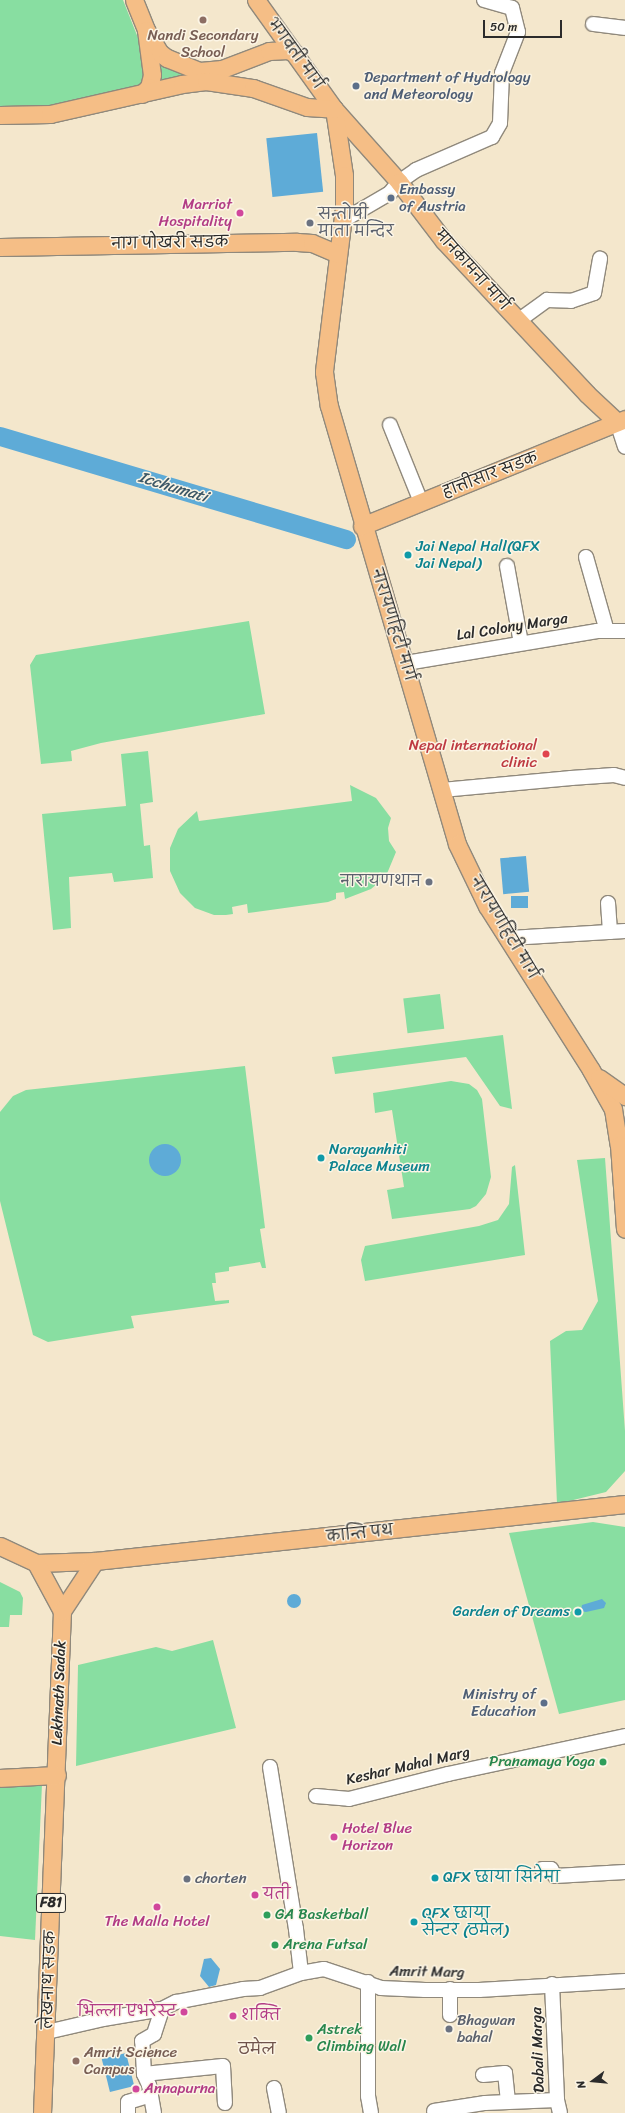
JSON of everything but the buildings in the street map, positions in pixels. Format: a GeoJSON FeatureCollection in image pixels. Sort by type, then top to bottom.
{"type":"FeatureCollection","features":[{"type":"Feature","properties":{"kind":"main road"},"geometry":{"type":"LineString","coordinates":[[134,0],[146,30],[152,75],[149,87],[142,94]]}},
{"type":"Feature","properties":{"kind":"main road","name":"भगवती मार्ग"},"geometry":{"type":"LineString","coordinates":[[256,0],[334,109]]}},
{"type":"Feature","properties":{"kind":"main road"},"geometry":{"type":"LineString","coordinates":[[146,30],[167,58],[188,68],[212,77],[253,88],[320,110],[334,109]]}},
{"type":"Feature","properties":{"kind":"main road"},"geometry":{"type":"LineString","coordinates":[[0,114],[50,114],[212,77],[269,51],[288,50],[296,54]]}},
{"type":"Feature","properties":{"kind":"main road","name":"मानकामना मार्ग"},"geometry":{"type":"LineString","coordinates":[[334,109],[399,182],[444,241],[518,321],[621,421]]}},
{"type":"Feature","properties":{"kind":"main road","name":"नारायणहिटी मार्ग"},"geometry":{"type":"LineString","coordinates":[[334,109],[344,175],[342,221],[324,372],[329,406],[362,526],[406,663],[457,844],[474,883],[510,938],[620,1116]]}},
{"type":"Feature","properties":{"kind":"main road","name":"नाग पोखरी सडक"},"geometry":{"type":"LineString","coordinates":[[0,247],[297,242],[312,243],[338,254]]}},
{"type":"Feature","properties":{"kind":"main road","name":"हात्तीसार सडक"},"geometry":{"type":"LineString","coordinates":[[362,526],[621,421]]}},
{"type":"Feature","properties":{"kind":"main road"},"geometry":{"type":"LineString","coordinates":[[594,1074],[625,1096]]}},
{"type":"Feature","properties":{"kind":"main road"},"geometry":{"type":"LineString","coordinates":[[620,1116],[621,1168],[625,1229]]}},
{"type":"Feature","properties":{"kind":"main road"},"geometry":{"type":"LineString","coordinates":[[621,1168],[625,1143]]}},
{"type":"Feature","properties":{"kind":"main road","name":"कान्ति पथ"},"geometry":{"type":"LineString","coordinates":[[36,1562],[95,1561],[625,1504]]}},
{"type":"Feature","properties":{"kind":"main road"},"geometry":{"type":"LineString","coordinates":[[0,1546],[36,1562]]}},
{"type":"Feature","properties":{"kind":"main road"},"geometry":{"type":"LineString","coordinates":[[62,1611],[95,1561]]}},
{"type":"Feature","properties":{"kind":"main road","name":"F81"},"geometry":{"type":"LineString","coordinates":[[36,1562],[62,1611]]}},
{"type":"Feature","properties":{"kind":"main road","name":"Lekhnath Sadak"},"geometry":{"type":"LineString","coordinates":[[57,1775],[62,1611]]}},
{"type":"Feature","properties":{"kind":"main road"},"geometry":{"type":"LineString","coordinates":[[0,1778],[57,1775]]}},
{"type":"Feature","properties":{"kind":"main road","name":"लेखनाथ सडक"},"geometry":{"type":"LineString","coordinates":[[42,2113],[47,2032],[57,1775]]}},
{"type":"Feature","properties":{"kind":"street"},"geometry":{"type":"LineString","coordinates":[[342,221],[390,192],[399,182],[424,166],[492,137],[500,123],[502,73],[518,32],[512,8],[484,0]]}},
{"type":"Feature","properties":{"kind":"street"},"geometry":{"type":"LineString","coordinates":[[593,24],[625,28]]}},
{"type":"Feature","properties":{"kind":"street"},"geometry":{"type":"LineString","coordinates":[[518,321],[546,300],[571,301],[594,293],[600,259]]}},
{"type":"Feature","properties":{"kind":"street"},"geometry":{"type":"LineString","coordinates":[[621,421],[625,447]]}},
{"type":"Feature","properties":{"kind":"street"},"geometry":{"type":"LineString","coordinates":[[390,425],[421,502]]}},
{"type":"Feature","properties":{"kind":"street"},"geometry":{"type":"LineString","coordinates":[[586,557],[607,631]]}},
{"type":"Feature","properties":{"kind":"street"},"geometry":{"type":"LineString","coordinates":[[507,566],[522,643]]}},
{"type":"Feature","properties":{"kind":"street","name":"Lal Colony Marga"},"geometry":{"type":"LineString","coordinates":[[406,663],[522,643],[607,631],[625,630]]}},
{"type":"Feature","properties":{"kind":"street"},"geometry":{"type":"LineString","coordinates":[[442,790],[614,775],[625,778]]}},
{"type":"Feature","properties":{"kind":"street"},"geometry":{"type":"LineString","coordinates":[[608,903],[610,932]]}},
{"type":"Feature","properties":{"kind":"street"},"geometry":{"type":"LineString","coordinates":[[510,938],[625,931]]}},
{"type":"Feature","properties":{"kind":"street","name":"Keshar Mahal Marg"},"geometry":{"type":"LineString","coordinates":[[316,1796],[349,1799],[448,1774],[625,1736]]}},
{"type":"Feature","properties":{"kind":"street"},"geometry":{"type":"LineString","coordinates":[[270,1766],[296,1929],[301,1973]]}},
{"type":"Feature","properties":{"kind":"street"},"geometry":{"type":"LineString","coordinates":[[542,1869],[551,1868],[554,1876],[625,1872]]}},
{"type":"Feature","properties":{"kind":"street","name":"Amrit Marg"},"geometry":{"type":"LineString","coordinates":[[47,2032],[103,2019],[162,2009],[176,2002],[243,1989],[260,1988],[301,1973],[324,1969],[368,1982],[381,1988],[479,1990],[552,1984],[625,1981]]}},
{"type":"Feature","properties":{"kind":"street"},"geometry":{"type":"LineString","coordinates":[[368,1982],[368,2088],[371,2113]]}},
{"type":"Feature","properties":{"kind":"street","name":"Dabali Marga"},"geometry":{"type":"LineString","coordinates":[[552,1984],[558,2106]]}},
{"type":"Feature","properties":{"kind":"street"},"geometry":{"type":"LineString","coordinates":[[450,1989],[450,2015]]}},
{"type":"Feature","properties":{"kind":"street"},"geometry":{"type":"LineString","coordinates":[[154,2113],[151,2095],[144,2074],[142,2041],[154,2034],[162,2009]]}},
{"type":"Feature","properties":{"kind":"street"},"geometry":{"type":"LineString","coordinates":[[144,2074],[223,2066],[225,2103]]}},
{"type":"Feature","properties":{"kind":"street"},"geometry":{"type":"LineString","coordinates":[[483,2075],[505,2073],[508,2102]]}},
{"type":"Feature","properties":{"kind":"street"},"geometry":{"type":"LineString","coordinates":[[274,2088],[279,2113]]}},
{"type":"Feature","properties":{"kind":"street"},"geometry":{"type":"LineString","coordinates":[[128,2113],[128,2102],[151,2095]]}},
{"type":"Feature","properties":{"kind":"street"},"geometry":{"type":"LineString","coordinates":[[433,2112],[508,2102],[558,2106]]}},
{"type":"Feature","properties":{"kind":"green space"},"geometry":{"type":"Polygon","coordinates":[[[0,0],[123,0],[146,58],[147,84],[71,106],[0,109],[0,0]]]}},
{"type":"Feature","properties":{"kind":"green space"},"geometry":{"type":"Polygon","coordinates":[[[154,51],[205,74],[155,85],[154,51]]]}},
{"type":"Feature","properties":{"kind":"green space"},"geometry":{"type":"Polygon","coordinates":[[[249,621],[265,714],[101,743],[71,751],[72,761],[41,764],[30,665],[36,655],[249,621]]]}},
{"type":"Feature","properties":{"kind":"green space"},"geometry":{"type":"Polygon","coordinates":[[[148,751],[153,802],[140,804],[144,846],[150,845],[153,878],[114,882],[112,873],[69,877],[71,928],[53,930],[42,814],[126,806],[121,754],[148,751]]]}},
{"type":"Feature","properties":{"kind":"green space"},"geometry":{"type":"Polygon","coordinates":[[[350,785],[376,798],[391,818],[388,828],[389,841],[396,852],[386,876],[371,889],[345,899],[344,892],[336,893],[336,899],[328,902],[248,913],[247,904],[232,907],[233,914],[226,915],[214,915],[195,908],[180,893],[170,871],[170,848],[178,829],[197,811],[199,821],[352,801],[350,785]]]}},
{"type":"Feature","properties":{"kind":"green space"},"geometry":{"type":"Polygon","coordinates":[[[440,994],[444,1029],[408,1033],[403,999],[440,994]]]}},
{"type":"Feature","properties":{"kind":"green space"},"geometry":{"type":"Polygon","coordinates":[[[503,1035],[512,1109],[500,1106],[466,1057],[335,1074],[332,1057],[503,1035]]]}},
{"type":"Feature","properties":{"kind":"green space"},"geometry":{"type":"Polygon","coordinates":[[[245,1066],[265,1228],[260,1229],[266,1268],[262,1268],[260,1262],[229,1267],[229,1271],[215,1273],[216,1283],[212,1283],[215,1301],[229,1300],[229,1303],[131,1316],[134,1328],[48,1342],[33,1335],[0,1201],[0,1112],[13,1096],[26,1090],[245,1066]]]}},
{"type":"Feature","properties":{"kind":"green space"},"geometry":{"type":"Polygon","coordinates":[[[451,1081],[469,1084],[477,1090],[482,1099],[491,1177],[486,1194],[476,1206],[470,1209],[392,1219],[387,1190],[404,1187],[392,1110],[375,1113],[373,1093],[451,1081]]]}},
{"type":"Feature","properties":{"kind":"green space"},"geometry":{"type":"Polygon","coordinates":[[[605,1158],[625,1431],[625,1471],[606,1492],[557,1504],[550,1341],[566,1331],[582,1330],[598,1301],[577,1160],[605,1158]]]}},
{"type":"Feature","properties":{"kind":"green space"},"geometry":{"type":"Polygon","coordinates":[[[515,1165],[525,1255],[365,1281],[361,1260],[365,1246],[479,1226],[498,1220],[509,1204],[512,1167],[515,1165]]]}},
{"type":"Feature","properties":{"kind":"green space","name":"Garden of Dreams"},"geometry":{"type":"Polygon","coordinates":[[[593,1522],[625,1527],[625,1700],[559,1714],[509,1533],[593,1522]]]}},
{"type":"Feature","properties":{"kind":"green space"},"geometry":{"type":"Polygon","coordinates":[[[0,1582],[20,1592],[23,1598],[22,1615],[10,1615],[9,1627],[0,1627],[0,1582]]]}},
{"type":"Feature","properties":{"kind":"green space"},"geometry":{"type":"Polygon","coordinates":[[[213,1640],[236,1728],[76,1766],[78,1665],[156,1647],[172,1651],[213,1640]]]}},
{"type":"Feature","properties":{"kind":"green space"},"geometry":{"type":"Polygon","coordinates":[[[0,1784],[42,1784],[35,1940],[0,1936],[0,1784]]]}},
{"type":"Feature","properties":{"kind":"water"},"geometry":{"type":"Polygon","coordinates":[[[317,133],[323,192],[272,197],[266,138],[317,133]]]}},
{"type":"Feature","properties":{"kind":"water"},"geometry":{"type":"Polygon","coordinates":[[[526,856],[529,892],[503,894],[500,858],[526,856]]]}},
{"type":"Feature","properties":{"kind":"water"},"geometry":{"type":"Polygon","coordinates":[[[511,896],[528,896],[528,908],[511,908],[511,896]]]}},
{"type":"Feature","properties":{"kind":"water"},"geometry":{"type":"Polygon","coordinates":[[[162,1144],[168,1144],[178,1151],[181,1160],[180,1166],[174,1173],[168,1176],[162,1176],[152,1169],[149,1163],[149,1157],[156,1147],[162,1144]]]}},
{"type":"Feature","properties":{"kind":"water"},"geometry":{"type":"Polygon","coordinates":[[[294,1594],[299,1596],[301,1601],[299,1606],[294,1608],[289,1606],[287,1601],[289,1596],[294,1594]]]}},
{"type":"Feature","properties":{"kind":"water"},"geometry":{"type":"Polygon","coordinates":[[[602,1599],[606,1603],[604,1608],[586,1612],[581,1611],[582,1605],[602,1599]]]}},
{"type":"Feature","properties":{"kind":"water"},"geometry":{"type":"Polygon","coordinates":[[[211,1958],[220,1969],[216,1985],[209,1987],[200,1976],[204,1959],[211,1958]]]}},
{"type":"Feature","properties":{"kind":"water"},"geometry":{"type":"Polygon","coordinates":[[[126,2053],[134,2086],[110,2092],[102,2059],[126,2053]]]}},
{"type":"Feature","properties":{"kind":"waterway","name":"Icchumati"},"geometry":{"type":"LineString","coordinates":[[0,436],[346,539]]}},
{"type":"Feature","properties":{"kind":"place","name":"Nandi Secondary School"},"geometry":{"type":"Point","coordinates":[203,20]}},
{"type":"Feature","properties":{"kind":"place","name":"Department of Hydrology and Meteorology"},"geometry":{"type":"Point","coordinates":[356,86]}},
{"type":"Feature","properties":{"kind":"place","name":"Embassy of Austria"},"geometry":{"type":"Point","coordinates":[391,198]}},
{"type":"Feature","properties":{"kind":"place","name":"Marriot Hospitality"},"geometry":{"type":"Point","coordinates":[240,213]}},
{"type":"Feature","properties":{"kind":"place","name":"सन्तोषी माता मन्दिर"},"geometry":{"type":"Point","coordinates":[310,223]}},
{"type":"Feature","properties":{"kind":"place","name":"Jai Nepal Hall(QFX Jai Nepal)"},"geometry":{"type":"Point","coordinates":[408,555]}},
{"type":"Feature","properties":{"kind":"place","name":"Nepal international clinic"},"geometry":{"type":"Point","coordinates":[546,754]}},
{"type":"Feature","properties":{"kind":"place","name":"नारायणथान"},"geometry":{"type":"Point","coordinates":[429,882]}},
{"type":"Feature","properties":{"kind":"place","name":"Narayanhiti Palace Museum"},"geometry":{"type":"Point","coordinates":[321,1158]}},
{"type":"Feature","properties":{"kind":"place","name":"Garden of Dreams"},"geometry":{"type":"Point","coordinates":[578,1612]}},
{"type":"Feature","properties":{"kind":"place","name":"Ministry of Education"},"geometry":{"type":"Point","coordinates":[544,1703]}},
{"type":"Feature","properties":{"kind":"place","name":"Pranamaya Yoga"},"geometry":{"type":"Point","coordinates":[603,1762]}},
{"type":"Feature","properties":{"kind":"place","name":"Hotel Blue Horizon"},"geometry":{"type":"Point","coordinates":[334,1837]}},
{"type":"Feature","properties":{"kind":"place","name":"QFX छाया सिनेमा"},"geometry":{"type":"Point","coordinates":[435,1878]}},
{"type":"Feature","properties":{"kind":"place","name":"chorten"},"geometry":{"type":"Point","coordinates":[187,1879]}},
{"type":"Feature","properties":{"kind":"place","name":"यती"},"geometry":{"type":"Point","coordinates":[255,1895]}},
{"type":"Feature","properties":{"kind":"place","name":"The Malla Hotel"},"geometry":{"type":"Point","coordinates":[157,1907]}},
{"type":"Feature","properties":{"kind":"place","name":"GA Basketball"},"geometry":{"type":"Point","coordinates":[267,1915]}},
{"type":"Feature","properties":{"kind":"place","name":"QFX छाया सेन्टर (ठमेल)"},"geometry":{"type":"Point","coordinates":[414,1922]}},
{"type":"Feature","properties":{"kind":"place","name":"Arena Futsal"},"geometry":{"type":"Point","coordinates":[275,1945]}},
{"type":"Feature","properties":{"kind":"place","name":"भिल्ला एभरेस्ट"},"geometry":{"type":"Point","coordinates":[184,2012]}},
{"type":"Feature","properties":{"kind":"place","name":"शक्ति"},"geometry":{"type":"Point","coordinates":[233,2016]}},
{"type":"Feature","properties":{"kind":"place","name":"Bhagwan bahal"},"geometry":{"type":"Point","coordinates":[449,2029]}},
{"type":"Feature","properties":{"kind":"place","name":"Astrek Climbing Wall"},"geometry":{"type":"Point","coordinates":[309,2038]}},
{"type":"Feature","properties":{"kind":"place","name":"Amrit Science Campus"},"geometry":{"type":"Point","coordinates":[76,2061]}},
{"type":"Feature","properties":{"kind":"place","name":"Annapurna"},"geometry":{"type":"Point","coordinates":[136,2089]}},
{"type":"Feature","properties":{"kind":"district","name":"ठमेल"},"geometry":{"type":"Point","coordinates":[257,2049]}}]}
